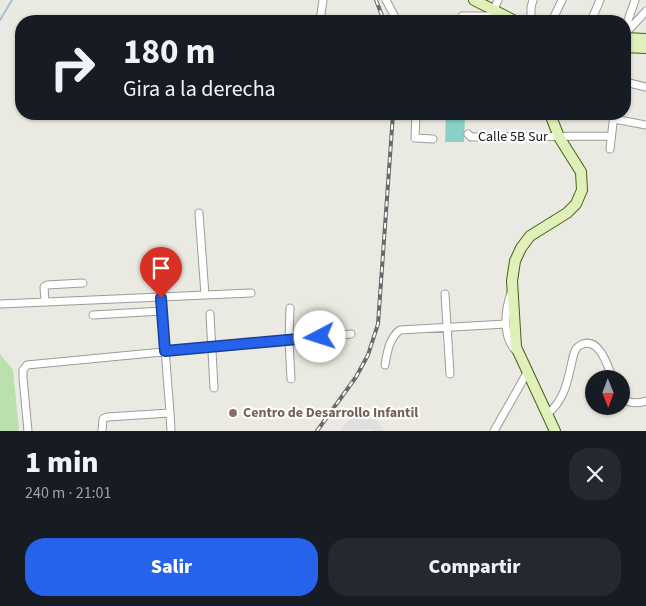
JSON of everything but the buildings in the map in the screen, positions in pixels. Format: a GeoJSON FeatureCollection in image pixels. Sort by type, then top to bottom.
{"type":"FeatureCollection","features":[{"type":"Feature","properties":{"kind":"main road"},"geometry":{"type":"LineString","coordinates":[[474,0],[504,15]]}},
{"type":"Feature","properties":{"kind":"main road"},"geometry":{"type":"LineString","coordinates":[[631,37],[646,39]]}},
{"type":"Feature","properties":{"kind":"main road"},"geometry":{"type":"LineString","coordinates":[[631,47],[646,48]]}},
{"type":"Feature","properties":{"kind":"main road"},"geometry":{"type":"LineString","coordinates":[[552,120],[559,137],[581,172],[583,183],[580,197],[567,213],[530,236],[521,248],[513,269],[513,290],[515,340],[519,354],[555,431]]}},
{"type":"Feature","properties":{"kind":"street"},"geometry":{"type":"LineString","coordinates":[[321,15],[323,0]]}},
{"type":"Feature","properties":{"kind":"street"},"geometry":{"type":"LineString","coordinates":[[394,15],[387,2],[395,0]]}},
{"type":"Feature","properties":{"kind":"street"},"geometry":{"type":"LineString","coordinates":[[492,15],[498,0]]}},
{"type":"Feature","properties":{"kind":"street"},"geometry":{"type":"LineString","coordinates":[[531,15],[533,0]]}},
{"type":"Feature","properties":{"kind":"street"},"geometry":{"type":"LineString","coordinates":[[555,15],[562,0]]}},
{"type":"Feature","properties":{"kind":"street"},"geometry":{"type":"LineString","coordinates":[[594,15],[600,0]]}},
{"type":"Feature","properties":{"kind":"street"},"geometry":{"type":"LineString","coordinates":[[630,15],[635,0]]}},
{"type":"Feature","properties":{"kind":"street"},"geometry":{"type":"LineString","coordinates":[[631,29],[646,10]]}},
{"type":"Feature","properties":{"kind":"street"},"geometry":{"type":"LineString","coordinates":[[631,83],[646,86]]}},
{"type":"Feature","properties":{"kind":"street"},"geometry":{"type":"LineString","coordinates":[[416,120],[415,138],[433,139]]}},
{"type":"Feature","properties":{"kind":"street"},"geometry":{"type":"LineString","coordinates":[[610,149],[613,120]]}},
{"type":"Feature","properties":{"kind":"street"},"geometry":{"type":"LineString","coordinates":[[628,120],[646,125]]}},
{"type":"Feature","properties":{"kind":"street","name":"Calle 5B Sur"},"geometry":{"type":"LineString","coordinates":[[468,134],[471,137],[611,136]]}},
{"type":"Feature","properties":{"kind":"street"},"geometry":{"type":"LineString","coordinates":[[199,214],[206,295]]}},
{"type":"Feature","properties":{"kind":"street"},"geometry":{"type":"LineString","coordinates":[[44,302],[44,287],[47,285],[83,283]]}},
{"type":"Feature","properties":{"kind":"street"},"geometry":{"type":"LineString","coordinates":[[513,290],[508,303],[506,324],[512,346],[519,354]]}},
{"type":"Feature","properties":{"kind":"street"},"geometry":{"type":"LineString","coordinates":[[0,304],[251,294]]}},
{"type":"Feature","properties":{"kind":"street"},"geometry":{"type":"LineString","coordinates":[[445,294],[450,374]]}},
{"type":"Feature","properties":{"kind":"street"},"geometry":{"type":"LineString","coordinates":[[161,298],[171,431]]}},
{"type":"Feature","properties":{"kind":"street"},"geometry":{"type":"LineString","coordinates":[[290,308],[291,379]]}},
{"type":"Feature","properties":{"kind":"street"},"geometry":{"type":"LineString","coordinates":[[93,315],[162,312]]}},
{"type":"Feature","properties":{"kind":"street"},"geometry":{"type":"LineString","coordinates":[[210,314],[214,388]]}},
{"type":"Feature","properties":{"kind":"street"},"geometry":{"type":"LineString","coordinates":[[385,365],[388,349],[398,331],[506,324]]}},
{"type":"Feature","properties":{"kind":"street"},"geometry":{"type":"LineString","coordinates":[[28,431],[23,378],[23,370],[27,365],[351,334]]}},
{"type":"Feature","properties":{"kind":"street"},"geometry":{"type":"LineString","coordinates":[[548,414],[554,409],[564,392],[575,351],[579,346],[585,343],[597,347],[602,353],[609,370]]}},
{"type":"Feature","properties":{"kind":"street"},"geometry":{"type":"LineString","coordinates":[[494,431],[528,371]]}},
{"type":"Feature","properties":{"kind":"street"},"geometry":{"type":"LineString","coordinates":[[630,402],[646,401]]}},
{"type":"Feature","properties":{"kind":"street"},"geometry":{"type":"LineString","coordinates":[[102,431],[103,419],[107,417],[170,413]]}},
{"type":"Feature","properties":{"kind":"green space"},"geometry":{"type":"Polygon","coordinates":[[[0,354],[13,370],[19,431],[0,431],[0,354]]]}},
{"type":"Feature","properties":{"kind":"shaded area"},"geometry":{"type":"Polygon","coordinates":[[[446,120],[465,120],[464,142],[445,142],[446,120]]]}},
{"type":"Feature","properties":{"kind":"shaded area"},"geometry":{"type":"Polygon","coordinates":[[[357,414],[378,421],[383,431],[372,429],[340,431],[357,414]]]}},
{"type":"Feature","properties":{"kind":"waterway"},"geometry":{"type":"LineString","coordinates":[[0,20],[12,0]]}},
{"type":"Feature","properties":{"kind":"railway"},"geometry":{"type":"LineString","coordinates":[[376,0],[382,15]]}},
{"type":"Feature","properties":{"kind":"railway"},"geometry":{"type":"LineString","coordinates":[[317,431],[356,377],[368,355],[378,324],[393,120]]}},
{"type":"Feature","properties":{"kind":"place","name":"Centro de Desarrollo Infantil"},"geometry":{"type":"Point","coordinates":[233,413]}},
{"type":"Feature","properties":{"kind":"route"},"geometry":{"type":"LineString","coordinates":[[161,298],[165,351],[320,337]]}}]}
